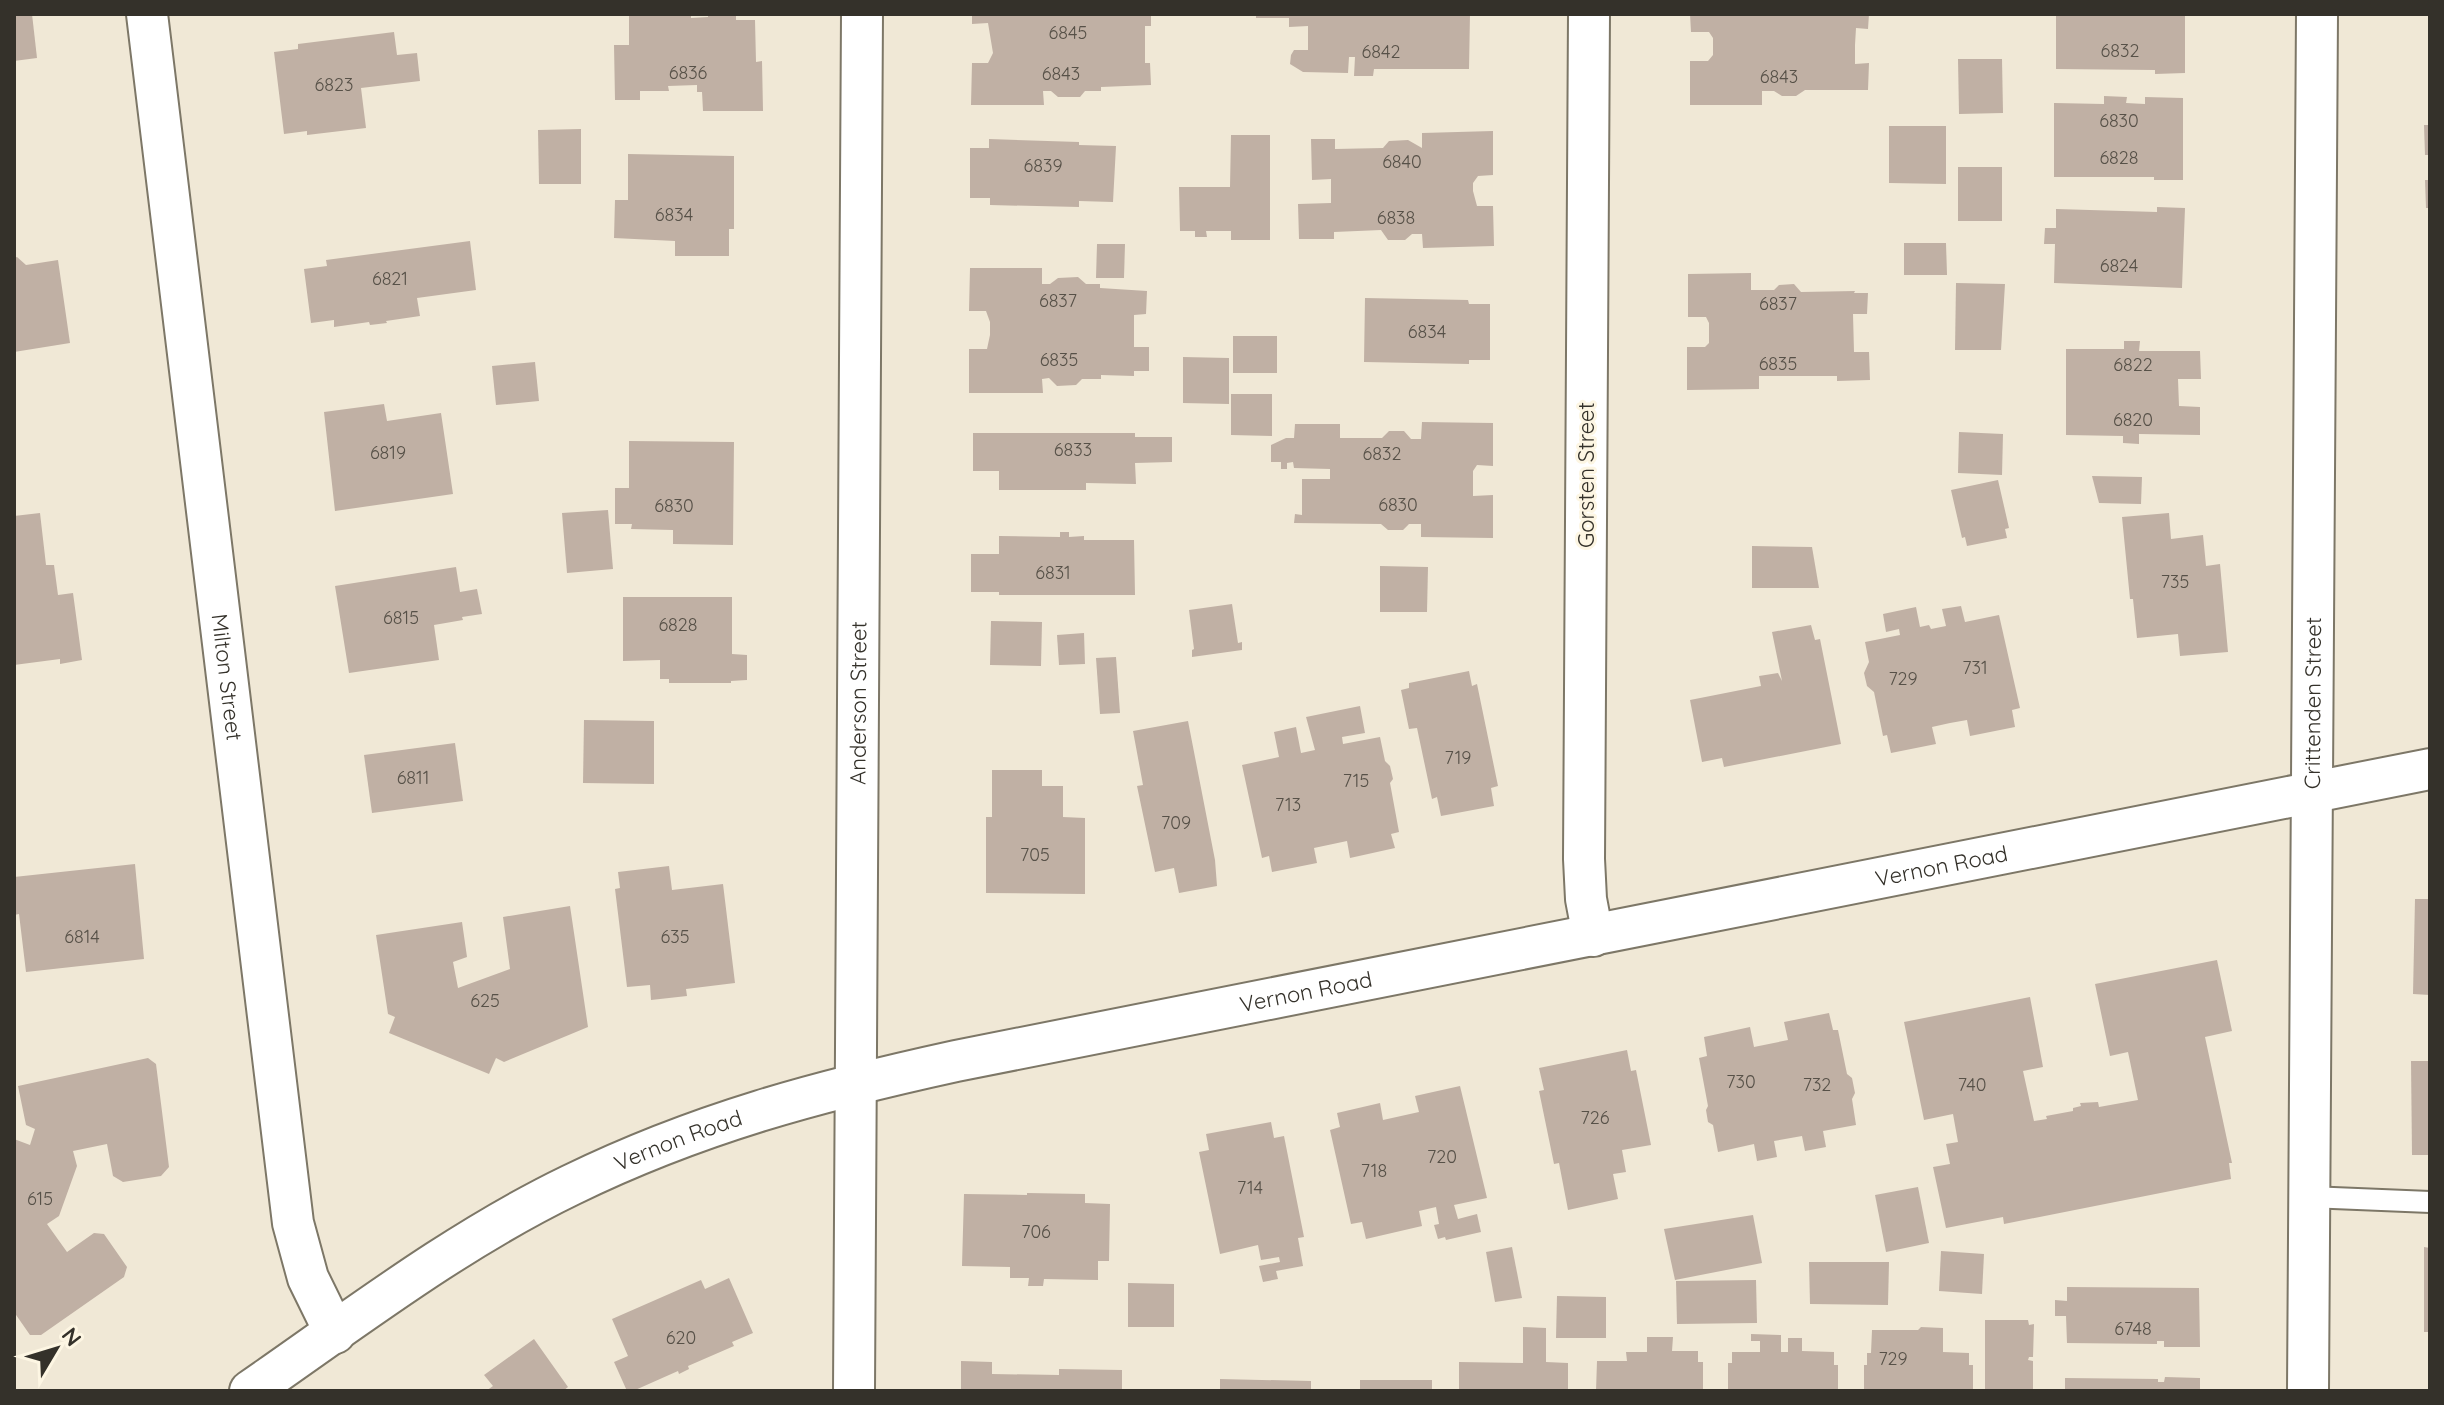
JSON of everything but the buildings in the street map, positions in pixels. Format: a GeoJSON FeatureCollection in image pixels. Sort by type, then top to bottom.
{"type":"FeatureCollection","features":[{"type":"Feature","properties":{"kind":"street","name":"Milton Street"},"geometry":{"type":"LineString","coordinates":[[147,14],[293,1223],[308,1278],[335,1333]]}},
{"type":"Feature","properties":{"kind":"street","name":"Anderson Street"},"geometry":{"type":"LineString","coordinates":[[854,1391],[862,14]]}},
{"type":"Feature","properties":{"kind":"street","name":"Gorsten Street"},"geometry":{"type":"LineString","coordinates":[[1589,14],[1584,859],[1586,899],[1593,936]]}},
{"type":"Feature","properties":{"kind":"street","name":"Crittenden Street"},"geometry":{"type":"LineString","coordinates":[[2308,1391],[2317,14]]}},
{"type":"Feature","properties":{"kind":"street","name":"Vernon Road"},"geometry":{"type":"LineString","coordinates":[[250,1391],[461,1248],[568,1186],[637,1154],[722,1121],[856,1083],[2430,769]]}},
{"type":"Feature","properties":{"kind":"lane"},"geometry":{"type":"LineString","coordinates":[[2309,1197],[2430,1202]]}}]}
